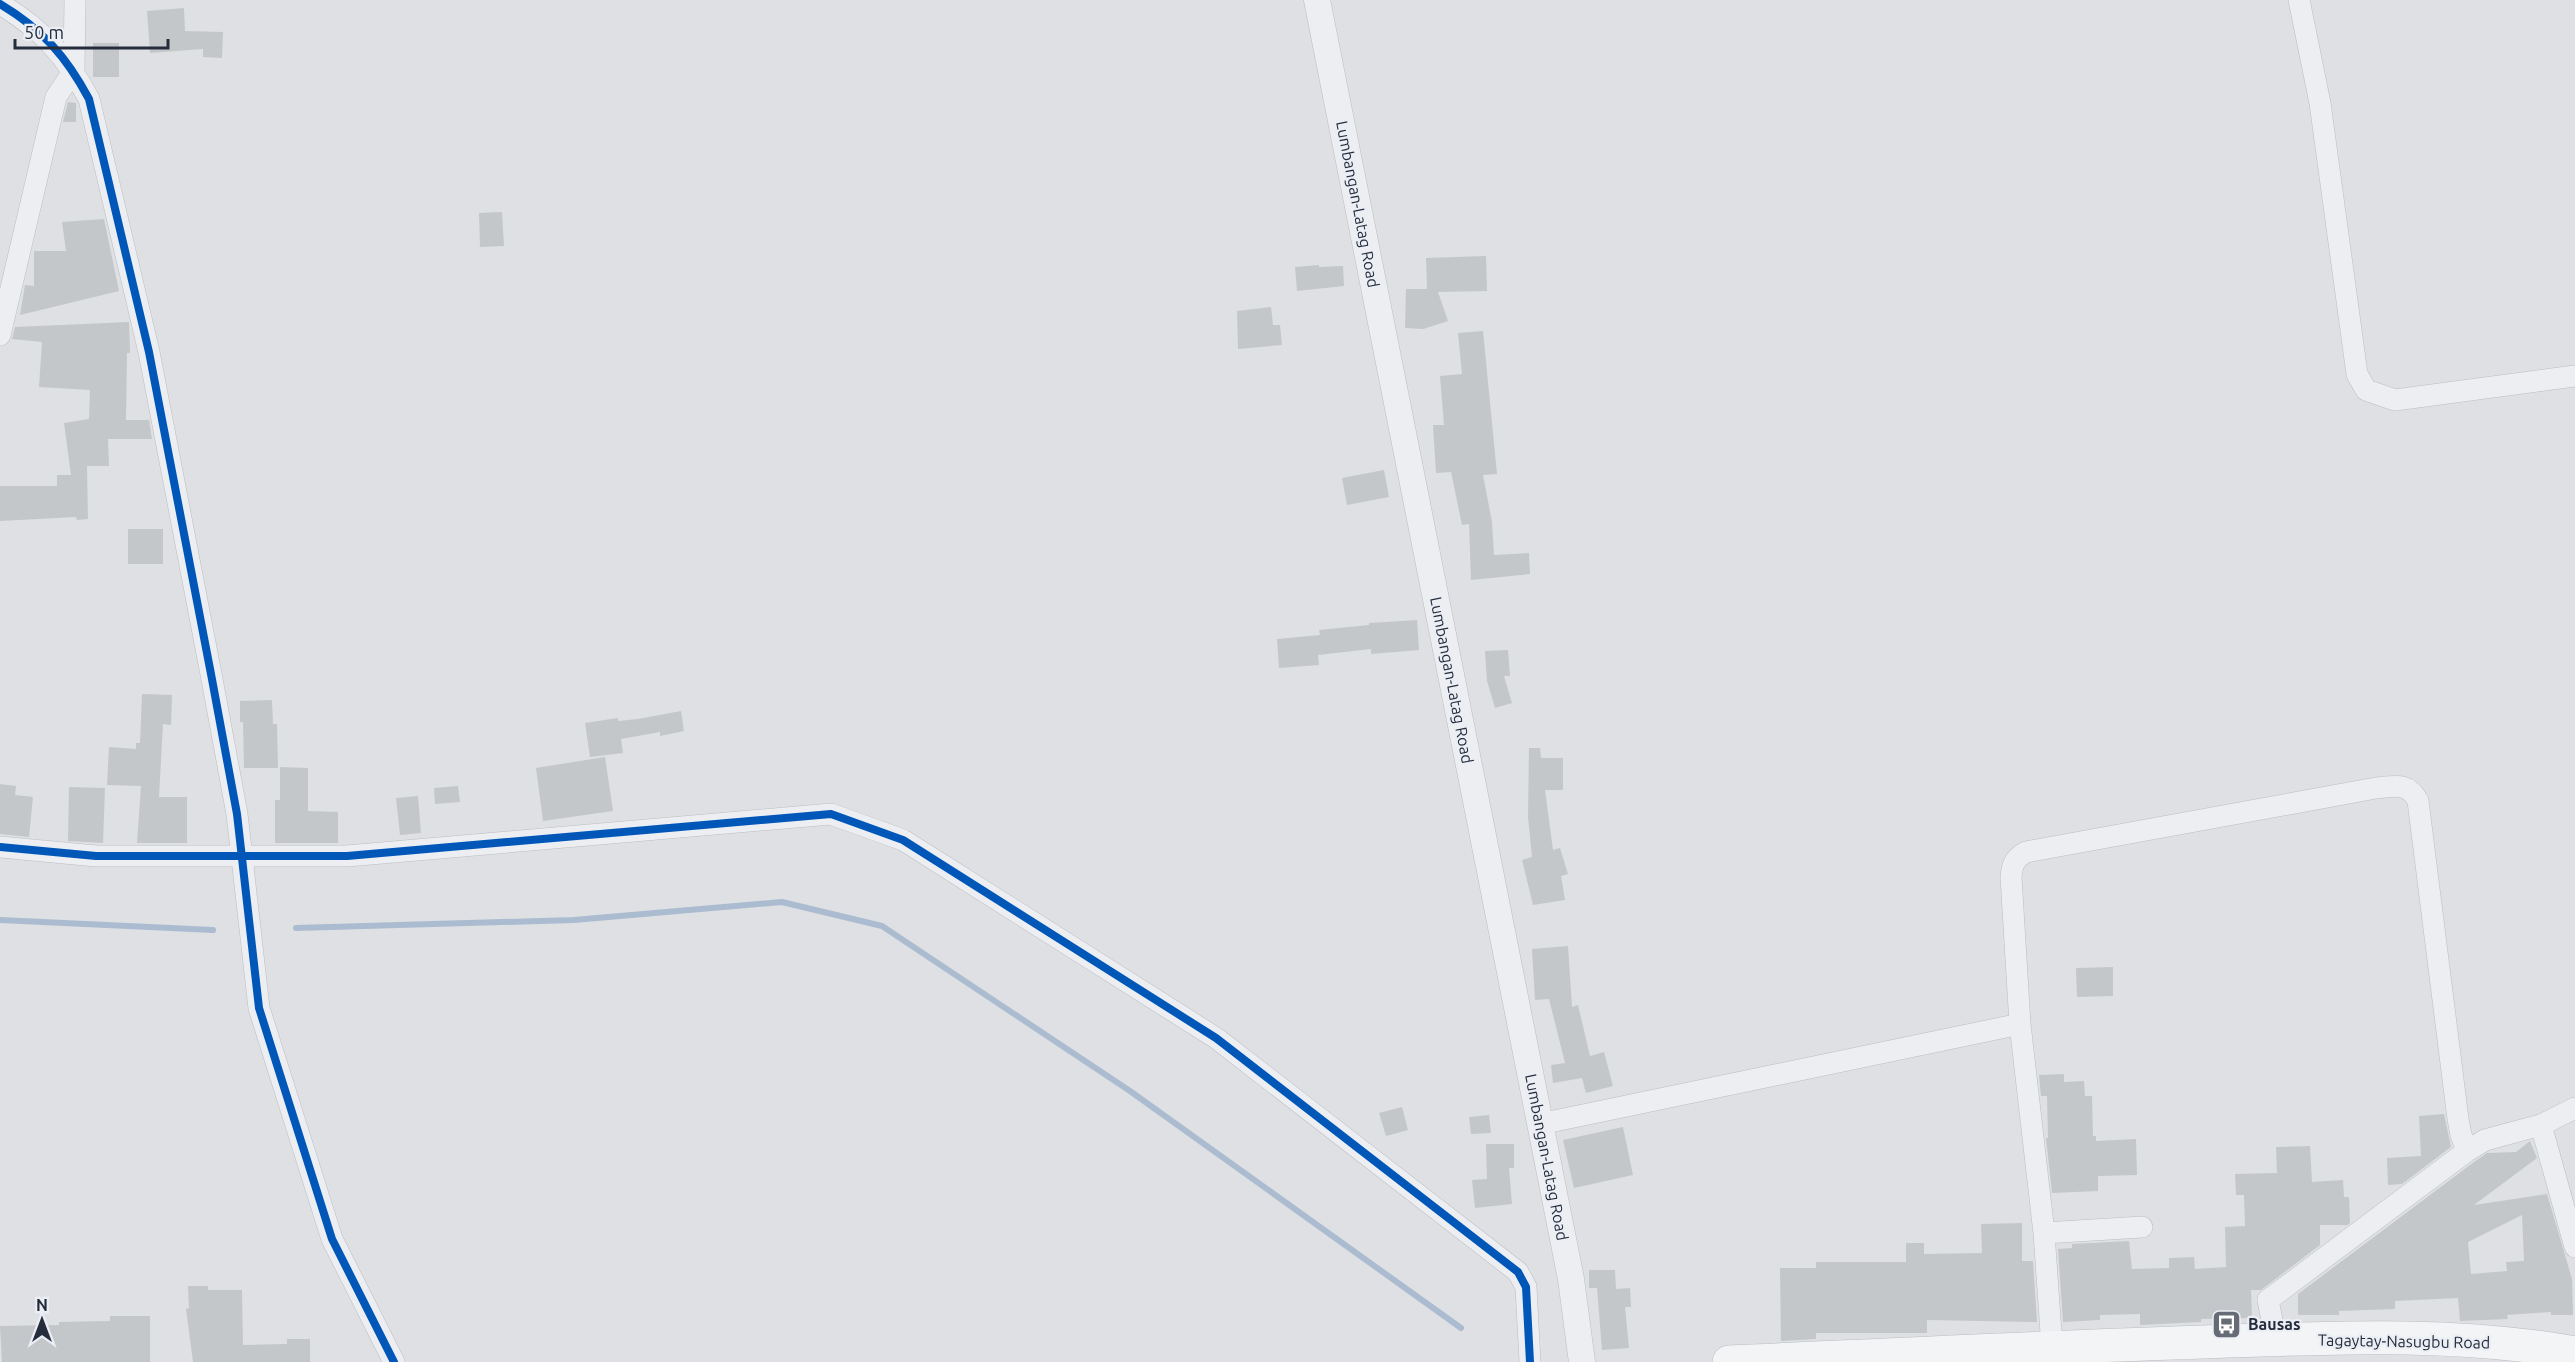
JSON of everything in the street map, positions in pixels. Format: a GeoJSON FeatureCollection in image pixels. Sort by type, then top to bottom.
{"type":"FeatureCollection","features":[{"type":"Feature","properties":{"kind":"main road","name":"Tagaytay-Nasugbu Road"},"geometry":{"type":"LineString","coordinates":[[1728,1362],[2052,1347],[2276,1340],[2475,1340],[2575,1353]]}},
{"type":"Feature","properties":{"kind":"street"},"geometry":{"type":"LineString","coordinates":[[0,335],[56,97],[74,70],[75,0]]}},
{"type":"Feature","properties":{"kind":"street","name":"Lumbangan-Latag Road"},"geometry":{"type":"LineString","coordinates":[[1317,0],[1540,1124],[1570,1279],[1582,1362]]}},
{"type":"Feature","properties":{"kind":"street"},"geometry":{"type":"LineString","coordinates":[[2299,0],[2320,103],[2358,374],[2366,390],[2395,400],[2575,376]]}},
{"type":"Feature","properties":{"kind":"street"},"geometry":{"type":"LineString","coordinates":[[0,4],[16,13],[49,39],[74,70],[89,99],[148,352],[216,698],[237,814],[259,1008],[332,1239],[394,1362]]}},
{"type":"Feature","properties":{"kind":"street"},"geometry":{"type":"LineString","coordinates":[[2052,1347],[2044,1233],[2020,1024],[2011,877],[2012,864],[2018,856],[2036,849],[2376,788],[2401,786],[2413,791],[2418,801],[2458,1119],[2467,1150]]}},
{"type":"Feature","properties":{"kind":"street"},"geometry":{"type":"LineString","coordinates":[[0,847],[96,856],[347,856],[831,814],[903,840],[1216,1038],[1518,1272],[1526,1287],[1530,1362]]}},
{"type":"Feature","properties":{"kind":"street"},"geometry":{"type":"LineString","coordinates":[[1540,1124],[2020,1024]]}},
{"type":"Feature","properties":{"kind":"street"},"geometry":{"type":"LineString","coordinates":[[2276,1340],[2268,1300],[2467,1150],[2485,1140],[2541,1125],[2575,1108]]}},
{"type":"Feature","properties":{"kind":"street"},"geometry":{"type":"LineString","coordinates":[[2541,1125],[2575,1247]]}},
{"type":"Feature","properties":{"kind":"street"},"geometry":{"type":"LineString","coordinates":[[2044,1233],[2142,1227]]}},
{"type":"Feature","properties":{"kind":"building"},"geometry":{"type":"Polygon","coordinates":[[[184,8],[185,31],[223,32],[222,58],[203,57],[203,49],[150,53],[147,11],[184,8]]]}},
{"type":"Feature","properties":{"kind":"building"},"geometry":{"type":"Polygon","coordinates":[[[93,43],[119,43],[119,77],[93,77],[93,43]]]}},
{"type":"Feature","properties":{"kind":"building"},"geometry":{"type":"Polygon","coordinates":[[[68,102],[76,103],[76,122],[63,122],[68,102]]]}},
{"type":"Feature","properties":{"kind":"building"},"geometry":{"type":"Polygon","coordinates":[[[502,212],[504,246],[480,247],[479,213],[502,212]]]}},
{"type":"Feature","properties":{"kind":"building"},"geometry":{"type":"Polygon","coordinates":[[[104,219],[119,291],[20,315],[25,285],[34,286],[34,251],[66,251],[62,222],[104,219]]]}},
{"type":"Feature","properties":{"kind":"building"},"geometry":{"type":"Polygon","coordinates":[[[1486,256],[1487,291],[1438,292],[1448,321],[1423,329],[1405,328],[1406,289],[1427,289],[1426,258],[1486,256]]]}},
{"type":"Feature","properties":{"kind":"building"},"geometry":{"type":"Polygon","coordinates":[[[1319,265],[1319,267],[1343,266],[1344,286],[1297,291],[1295,267],[1319,265]]]}},
{"type":"Feature","properties":{"kind":"building"},"geometry":{"type":"Polygon","coordinates":[[[1271,307],[1273,325],[1280,325],[1282,345],[1238,349],[1237,311],[1271,307]]]}},
{"type":"Feature","properties":{"kind":"building"},"geometry":{"type":"Polygon","coordinates":[[[129,322],[130,353],[127,353],[126,420],[149,420],[152,439],[108,439],[109,466],[87,466],[88,519],[77,520],[76,517],[0,521],[0,486],[57,486],[57,475],[71,475],[64,423],[89,419],[90,390],[39,387],[42,342],[12,339],[15,327],[129,322]]]}},
{"type":"Feature","properties":{"kind":"building"},"geometry":{"type":"Polygon","coordinates":[[[1483,331],[1497,474],[1483,475],[1492,522],[1494,555],[1529,553],[1530,574],[1471,580],[1469,524],[1462,525],[1451,472],[1436,473],[1433,425],[1444,425],[1440,376],[1462,374],[1458,333],[1483,331]]]}},
{"type":"Feature","properties":{"kind":"building"},"geometry":{"type":"Polygon","coordinates":[[[1384,470],[1389,497],[1347,505],[1342,478],[1384,470]]]}},
{"type":"Feature","properties":{"kind":"building"},"geometry":{"type":"Polygon","coordinates":[[[128,529],[163,529],[163,564],[128,564],[128,529]]]}},
{"type":"Feature","properties":{"kind":"building"},"geometry":{"type":"Polygon","coordinates":[[[1417,620],[1419,650],[1371,654],[1371,649],[1318,655],[1319,665],[1279,668],[1277,639],[1320,635],[1319,630],[1369,625],[1369,623],[1417,620]]]}},
{"type":"Feature","properties":{"kind":"building"},"geometry":{"type":"Polygon","coordinates":[[[1508,650],[1510,676],[1504,676],[1512,703],[1495,708],[1487,681],[1485,651],[1508,650]]]}},
{"type":"Feature","properties":{"kind":"building"},"geometry":{"type":"Polygon","coordinates":[[[142,694],[172,695],[171,725],[163,724],[159,797],[187,797],[187,843],[137,843],[141,786],[107,785],[109,747],[136,749],[136,743],[140,743],[142,694]]]}},
{"type":"Feature","properties":{"kind":"building"},"geometry":{"type":"Polygon","coordinates":[[[272,700],[273,724],[277,724],[278,768],[244,768],[240,701],[272,700]]]}},
{"type":"Feature","properties":{"kind":"building"},"geometry":{"type":"Polygon","coordinates":[[[681,711],[684,731],[660,736],[660,732],[621,739],[623,753],[590,757],[585,723],[618,718],[618,721],[638,719],[681,711]]]}},
{"type":"Feature","properties":{"kind":"building"},"geometry":{"type":"Polygon","coordinates":[[[1529,748],[1540,748],[1541,758],[1563,758],[1563,790],[1545,790],[1553,850],[1560,848],[1568,874],[1561,876],[1565,900],[1533,905],[1522,860],[1532,857],[1528,817],[1529,748]]]}},
{"type":"Feature","properties":{"kind":"building"},"geometry":{"type":"Polygon","coordinates":[[[605,757],[613,811],[543,821],[536,768],[605,757]]]}},
{"type":"Feature","properties":{"kind":"building"},"geometry":{"type":"Polygon","coordinates":[[[280,767],[308,768],[308,811],[338,812],[338,843],[275,843],[275,800],[280,800],[280,767]]]}},
{"type":"Feature","properties":{"kind":"building"},"geometry":{"type":"Polygon","coordinates":[[[0,784],[16,786],[15,795],[33,797],[29,837],[0,834],[0,784]]]}},
{"type":"Feature","properties":{"kind":"building"},"geometry":{"type":"Polygon","coordinates":[[[458,786],[460,802],[435,804],[434,788],[458,786]]]}},
{"type":"Feature","properties":{"kind":"building"},"geometry":{"type":"Polygon","coordinates":[[[69,787],[105,788],[103,843],[68,841],[69,787]]]}},
{"type":"Feature","properties":{"kind":"building"},"geometry":{"type":"Polygon","coordinates":[[[418,796],[421,833],[400,835],[396,798],[418,796]]]}},
{"type":"Feature","properties":{"kind":"building"},"geometry":{"type":"Polygon","coordinates":[[[1568,946],[1572,1007],[1578,1005],[1590,1056],[1604,1052],[1613,1086],[1586,1093],[1582,1078],[1553,1083],[1551,1065],[1565,1063],[1549,999],[1535,1000],[1532,949],[1568,946]]]}},
{"type":"Feature","properties":{"kind":"building"},"geometry":{"type":"Polygon","coordinates":[[[2113,967],[2113,996],[2077,997],[2076,968],[2113,967]]]}},
{"type":"Feature","properties":{"kind":"building"},"geometry":{"type":"Polygon","coordinates":[[[2064,1074],[2064,1082],[2084,1081],[2085,1096],[2092,1096],[2093,1136],[2096,1136],[2096,1141],[2136,1139],[2137,1175],[2098,1176],[2098,1191],[2052,1193],[2046,1138],[2048,1138],[2047,1096],[2041,1096],[2039,1075],[2064,1074]]]}},
{"type":"Feature","properties":{"kind":"building"},"geometry":{"type":"Polygon","coordinates":[[[1402,1107],[1408,1130],[1386,1136],[1379,1113],[1402,1107]]]}},
{"type":"Feature","properties":{"kind":"building"},"geometry":{"type":"Polygon","coordinates":[[[2444,1114],[2451,1147],[2402,1184],[2388,1185],[2387,1158],[2421,1156],[2419,1116],[2444,1114]]]}},
{"type":"Feature","properties":{"kind":"building"},"geometry":{"type":"Polygon","coordinates":[[[1489,1115],[1491,1133],[1471,1134],[1469,1117],[1489,1115]]]}},
{"type":"Feature","properties":{"kind":"building"},"geometry":{"type":"Polygon","coordinates":[[[1623,1127],[1633,1175],[1574,1188],[1563,1140],[1623,1127]]]}},
{"type":"Feature","properties":{"kind":"building"},"geometry":{"type":"Polygon","coordinates":[[[2530,1141],[2537,1158],[2474,1205],[2547,1194],[2572,1279],[2573,1315],[2551,1315],[2551,1312],[2507,1315],[2508,1319],[2460,1321],[2458,1298],[2395,1301],[2395,1309],[2339,1311],[2339,1315],[2298,1315],[2298,1294],[2474,1162],[2487,1153],[2516,1152],[2530,1141]],[[2522,1215],[2468,1242],[2471,1274],[2507,1271],[2506,1262],[2524,1261],[2522,1215]]]}},
{"type":"Feature","properties":{"kind":"building"},"geometry":{"type":"Polygon","coordinates":[[[1486,1144],[1514,1144],[1514,1168],[1509,1168],[1512,1204],[1475,1208],[1472,1180],[1487,1179],[1486,1144]]]}},
{"type":"Feature","properties":{"kind":"building"},"geometry":{"type":"Polygon","coordinates":[[[2310,1146],[2312,1182],[2343,1180],[2344,1197],[2349,1197],[2350,1223],[2320,1225],[2320,1245],[2261,1290],[2251,1290],[2252,1318],[2201,1319],[2201,1322],[2140,1325],[2140,1314],[2100,1315],[2100,1320],[2063,1322],[2058,1249],[2072,1248],[2072,1244],[2129,1241],[2132,1269],[2169,1268],[2169,1258],[2194,1257],[2195,1269],[2226,1267],[2225,1227],[2245,1226],[2244,1195],[2236,1195],[2235,1174],[2277,1173],[2276,1147],[2310,1146]]]}},
{"type":"Feature","properties":{"kind":"building"},"geometry":{"type":"Polygon","coordinates":[[[2022,1223],[2022,1261],[2033,1261],[2037,1322],[1927,1320],[1927,1333],[1816,1333],[1816,1339],[1781,1341],[1780,1268],[1816,1268],[1816,1262],[1906,1262],[1906,1243],[1924,1243],[1924,1254],[1982,1253],[1981,1224],[2022,1223]]]}},
{"type":"Feature","properties":{"kind":"building"},"geometry":{"type":"Polygon","coordinates":[[[1589,1270],[1615,1270],[1616,1289],[1630,1288],[1631,1307],[1625,1307],[1629,1348],[1602,1350],[1597,1288],[1589,1288],[1589,1270]]]}},
{"type":"Feature","properties":{"kind":"building"},"geometry":{"type":"Polygon","coordinates":[[[188,1286],[208,1286],[208,1290],[242,1290],[243,1345],[287,1344],[287,1339],[310,1339],[310,1362],[193,1362],[186,1309],[189,1308],[188,1286]]]}},
{"type":"Feature","properties":{"kind":"building"},"geometry":{"type":"Polygon","coordinates":[[[110,1316],[150,1316],[150,1362],[2,1362],[0,1326],[110,1321],[110,1316]]]}},
{"type":"Feature","properties":{"kind":"waterway"},"geometry":{"type":"LineString","coordinates":[[296,928],[574,920],[782,902],[882,926],[1130,1091],[1461,1328]]}},
{"type":"Feature","properties":{"kind":"waterway"},"geometry":{"type":"LineString","coordinates":[[0,920],[213,930]]}},
{"type":"Feature","properties":{"kind":"cycle path"},"geometry":{"type":"LineString","coordinates":[[0,4],[28,23],[52,45],[89,99],[149,352],[211,674],[237,814],[259,1008],[332,1239],[394,1362]]}},
{"type":"Feature","properties":{"kind":"cycle path"},"geometry":{"type":"LineString","coordinates":[[0,847],[96,856],[347,856],[831,814],[903,840],[1216,1038],[1518,1272],[1526,1287],[1530,1362]]}},
{"type":"Feature","properties":{"kind":"place","name":"Bausas"},"geometry":{"type":"Point","coordinates":[2227,1324]}}]}
